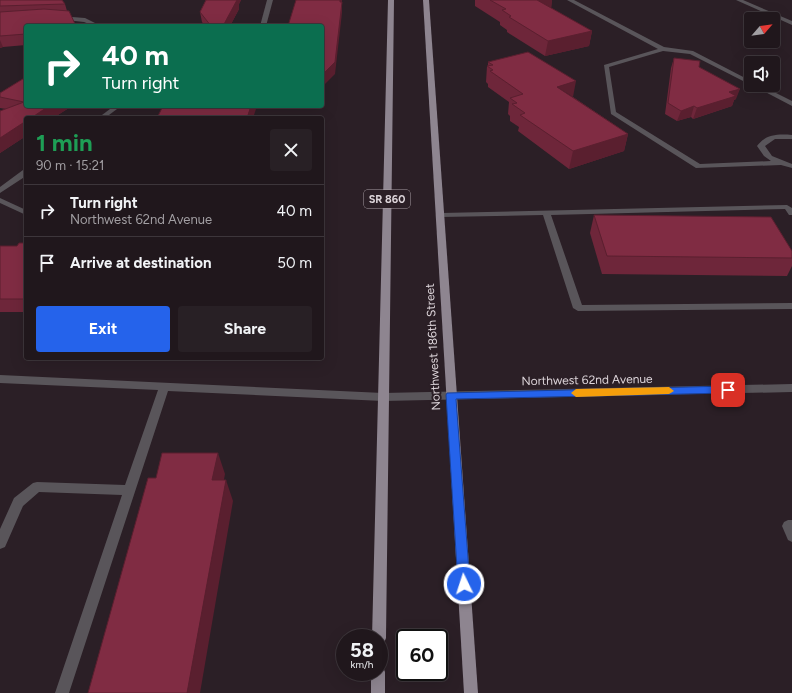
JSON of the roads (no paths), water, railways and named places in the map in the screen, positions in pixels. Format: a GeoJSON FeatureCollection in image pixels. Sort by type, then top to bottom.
{"type":"FeatureCollection","features":[{"type":"Feature","properties":{"kind":"main road","name":"SR 860"},"geometry":{"type":"LineString","coordinates":[[379,629],[391,0]]}},
{"type":"Feature","properties":{"kind":"main road","name":"Northwest 186th Street"},"geometry":{"type":"LineString","coordinates":[[426,0],[471,693]]}},
{"type":"Feature","properties":{"kind":"main road"},"geometry":{"type":"LineString","coordinates":[[378,681],[378,693]]}},
{"type":"Feature","properties":{"kind":"street"},"geometry":{"type":"LineString","coordinates":[[264,24],[270,0]]}},
{"type":"Feature","properties":{"kind":"street"},"geometry":{"type":"LineString","coordinates":[[570,0],[663,49],[691,52],[744,79]]}},
{"type":"Feature","properties":{"kind":"street"},"geometry":{"type":"LineString","coordinates":[[739,0],[792,22]]}},
{"type":"Feature","properties":{"kind":"street"},"geometry":{"type":"LineString","coordinates":[[54,17],[85,20],[94,24]]}},
{"type":"Feature","properties":{"kind":"street"},"geometry":{"type":"LineString","coordinates":[[663,49],[606,66],[613,113],[699,166],[781,163]]}},
{"type":"Feature","properties":{"kind":"street"},"geometry":{"type":"LineString","coordinates":[[769,92],[792,104]]}},
{"type":"Feature","properties":{"kind":"street"},"geometry":{"type":"LineString","coordinates":[[104,116],[115,108]]}},
{"type":"Feature","properties":{"kind":"street"},"geometry":{"type":"LineString","coordinates":[[792,137],[771,137],[764,141],[761,146],[770,158],[792,166]]}},
{"type":"Feature","properties":{"kind":"street"},"geometry":{"type":"LineString","coordinates":[[0,191],[24,173]]}},
{"type":"Feature","properties":{"kind":"street"},"geometry":{"type":"LineString","coordinates":[[0,200],[24,212]]}},
{"type":"Feature","properties":{"kind":"street"},"geometry":{"type":"LineString","coordinates":[[440,215],[787,207],[792,213]]}},
{"type":"Feature","properties":{"kind":"street"},"geometry":{"type":"LineString","coordinates":[[546,212],[578,308],[792,306]]}},
{"type":"Feature","properties":{"kind":"street","name":"Northwest 62nd Avenue"},"geometry":{"type":"LineString","coordinates":[[0,379],[383,397],[792,388]]}},
{"type":"Feature","properties":{"kind":"street"},"geometry":{"type":"LineString","coordinates":[[62,693],[164,387]]}},
{"type":"Feature","properties":{"kind":"street"},"geometry":{"type":"LineString","coordinates":[[0,543],[18,502],[37,487],[129,490]]}},
{"type":"Feature","properties":{"kind":"street"},"geometry":{"type":"LineString","coordinates":[[792,526],[788,526],[792,536]]}}]}
